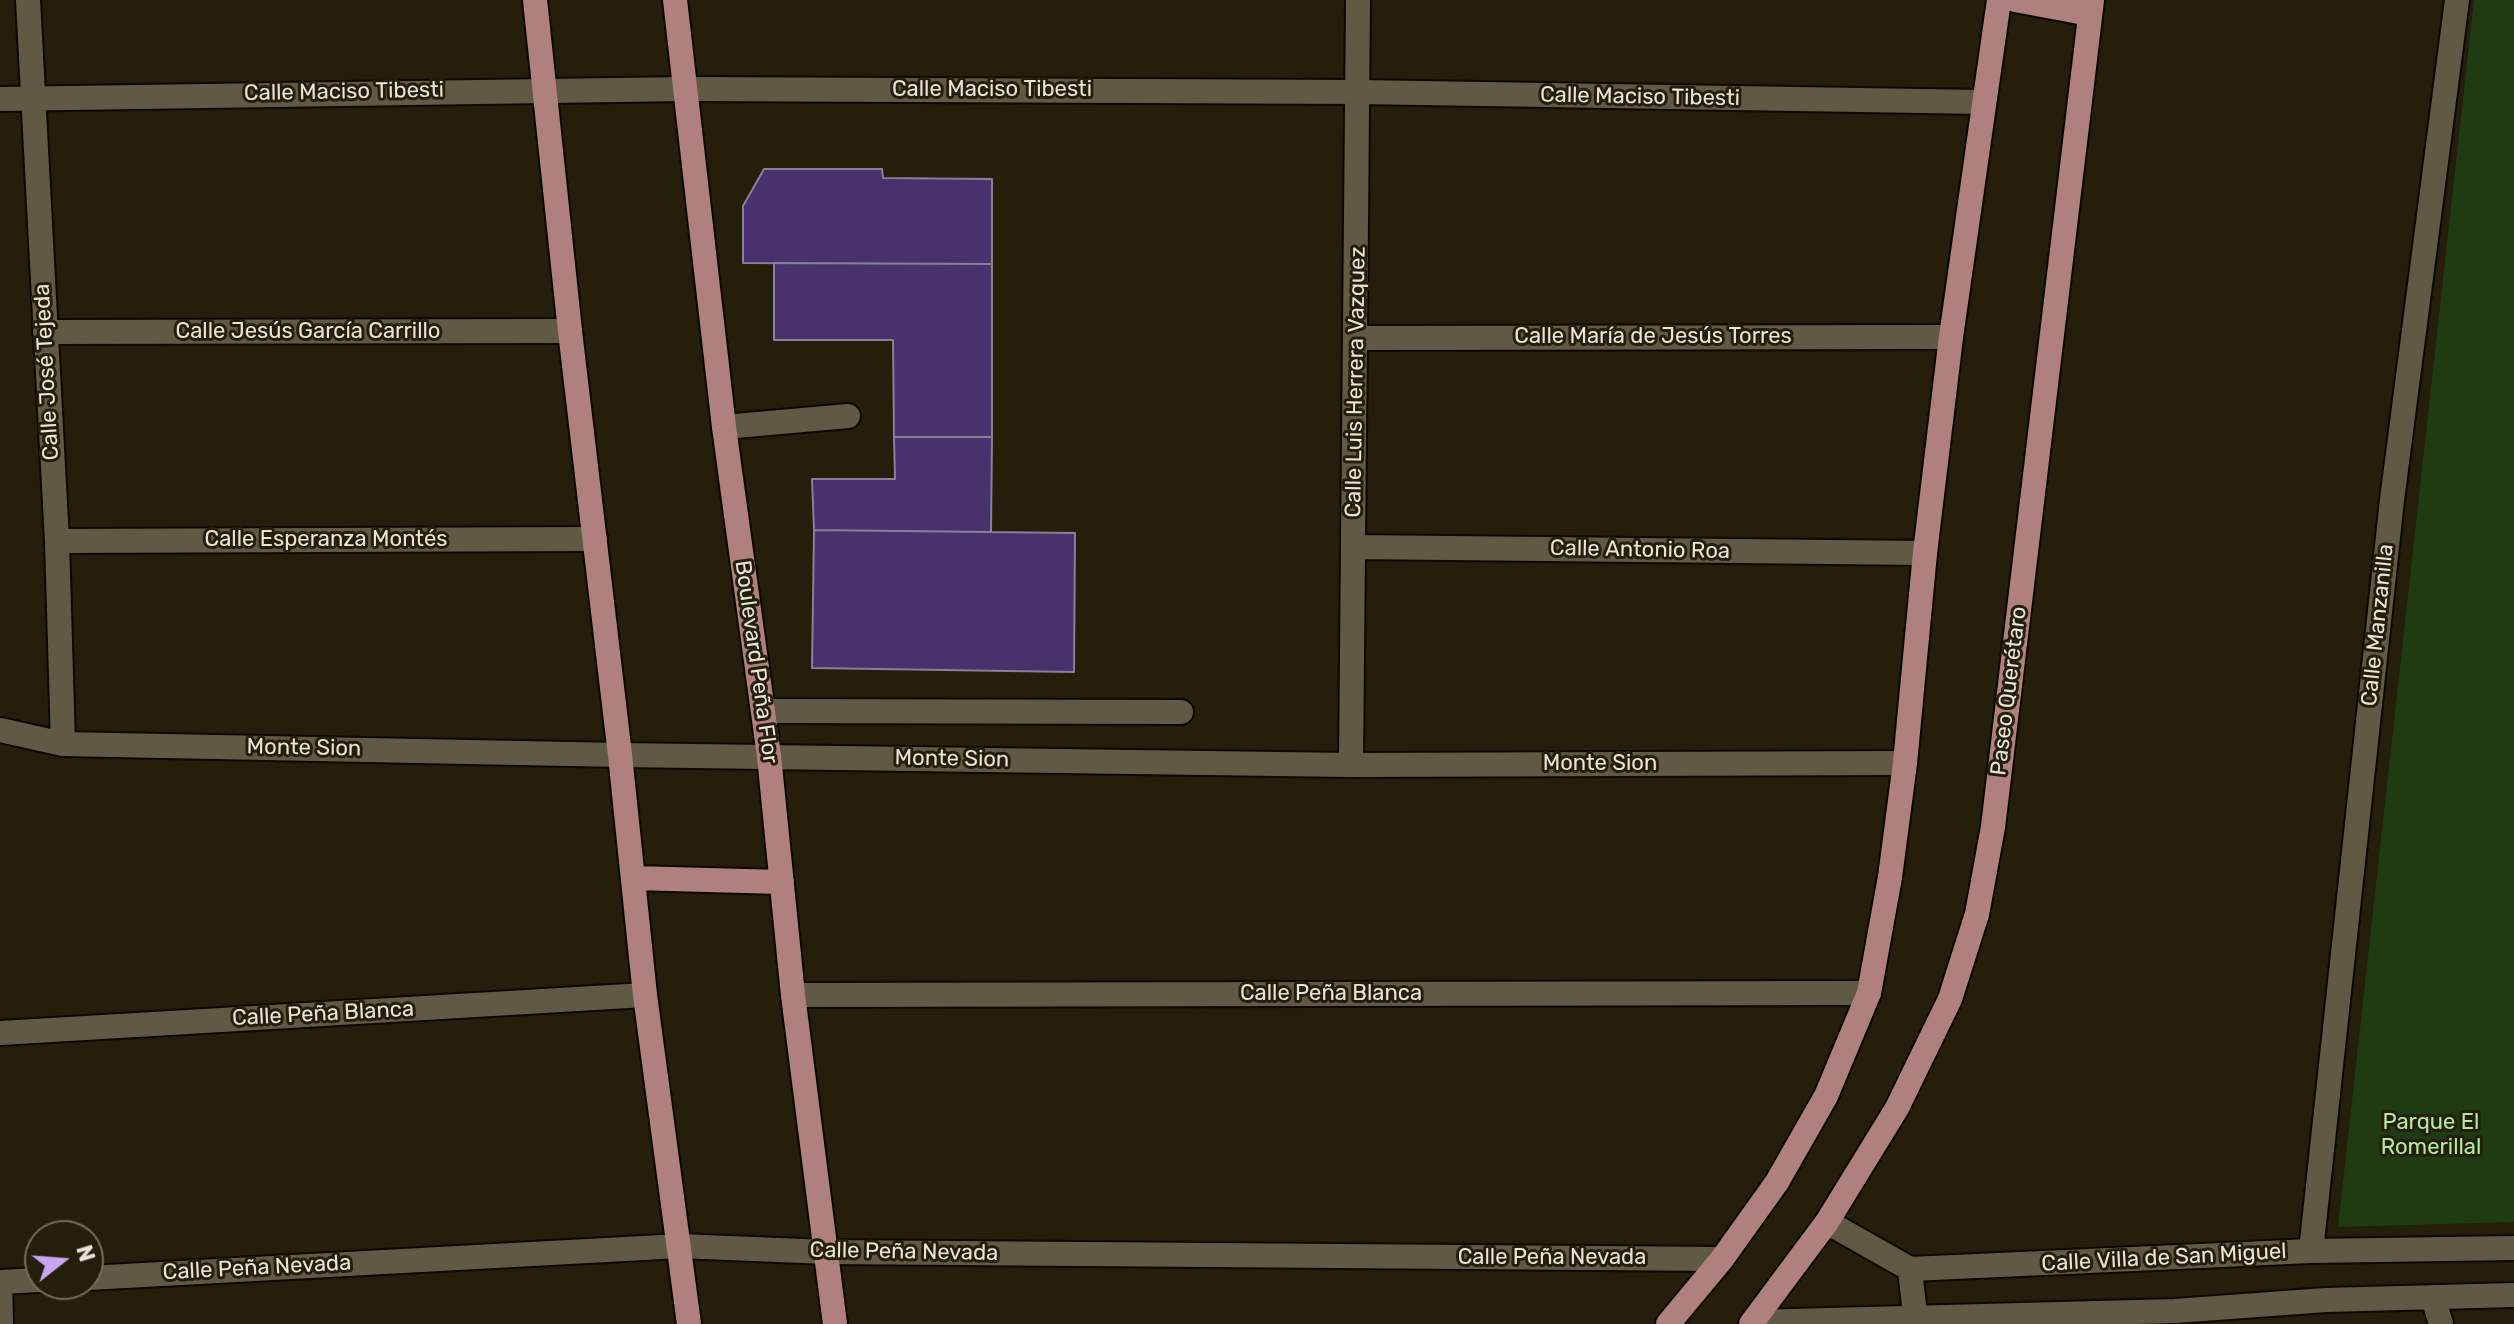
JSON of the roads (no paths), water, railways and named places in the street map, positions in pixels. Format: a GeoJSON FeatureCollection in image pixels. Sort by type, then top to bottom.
{"type":"FeatureCollection","features":[{"type":"Feature","properties":{"kind":"main road"},"geometry":{"type":"LineString","coordinates":[[535,0],[645,995],[689,1324]]}},
{"type":"Feature","properties":{"kind":"main road","name":"Boulevard Peña Flor"},"geometry":{"type":"LineString","coordinates":[[675,0],[724,427],[769,756],[793,995],[835,1324]]}},
{"type":"Feature","properties":{"kind":"main road"},"geometry":{"type":"LineString","coordinates":[[1668,1324],[1722,1259],[1777,1182],[1826,1096],[1869,993],[1890,877],[1905,763],[1925,553],[1951,337],[1999,0]]}},
{"type":"Feature","properties":{"kind":"main road"},"geometry":{"type":"LineString","coordinates":[[2015,0],[2091,7]]}},
{"type":"Feature","properties":{"kind":"main road","name":"Paseo Querétaro"},"geometry":{"type":"LineString","coordinates":[[1752,1323],[1827,1222],[1897,1108],[1950,999],[1977,914],[1993,827],[2091,7]]}},
{"type":"Feature","properties":{"kind":"main road"},"geometry":{"type":"LineString","coordinates":[[633,878],[782,882]]}},
{"type":"Feature","properties":{"kind":"street","name":"Calle José Tejeda"},"geometry":{"type":"LineString","coordinates":[[28,0],[57,541],[63,744]]}},
{"type":"Feature","properties":{"kind":"street","name":"Calle Luis Herrera Vazquez"},"geometry":{"type":"LineString","coordinates":[[1351,765],[1358,0]]}},
{"type":"Feature","properties":{"kind":"street","name":"Calle Manzanilla"},"geometry":{"type":"LineString","coordinates":[[2311,1251],[2392,500],[2457,0]]}},
{"type":"Feature","properties":{"kind":"street","name":"Calle Maciso Tibesti"},"geometry":{"type":"LineString","coordinates":[[0,99],[33,96],[685,89],[1358,92],[1984,102]]}},
{"type":"Feature","properties":{"kind":"street","name":"Calle Jesús García Carrillo"},"geometry":{"type":"LineString","coordinates":[[45,332],[570,331]]}},
{"type":"Feature","properties":{"kind":"street","name":"Calle María de Jesús Torres"},"geometry":{"type":"LineString","coordinates":[[1356,338],[1951,337]]}},
{"type":"Feature","properties":{"kind":"street"},"geometry":{"type":"LineString","coordinates":[[724,427],[848,416]]}},
{"type":"Feature","properties":{"kind":"street","name":"Calle Esperanza Montés"},"geometry":{"type":"LineString","coordinates":[[57,541],[595,539]]}},
{"type":"Feature","properties":{"kind":"street","name":"Calle Antonio Roa"},"geometry":{"type":"LineString","coordinates":[[1354,547],[1925,553]]}},
{"type":"Feature","properties":{"kind":"street"},"geometry":{"type":"LineString","coordinates":[[763,711],[1181,712]]}},
{"type":"Feature","properties":{"kind":"street","name":"Monte Sion"},"geometry":{"type":"LineString","coordinates":[[0,730],[63,744],[620,755],[1351,765],[1905,763]]}},
{"type":"Feature","properties":{"kind":"street","name":"Calle Peña Blanca"},"geometry":{"type":"LineString","coordinates":[[793,995],[1869,993]]}},
{"type":"Feature","properties":{"kind":"street","name":"Calle Peña Blanca"},"geometry":{"type":"LineString","coordinates":[[0,1033],[645,995]]}},
{"type":"Feature","properties":{"kind":"street"},"geometry":{"type":"LineString","coordinates":[[1827,1222],[1910,1269],[1914,1320]]}},
{"type":"Feature","properties":{"kind":"street","name":"Calle Peña Nevada"},"geometry":{"type":"LineString","coordinates":[[104,1277],[680,1246],[827,1252],[1722,1259]]}},
{"type":"Feature","properties":{"kind":"street","name":"Calle Villa de San Miguel"},"geometry":{"type":"LineString","coordinates":[[1910,1269],[2311,1251],[2514,1248]]}},
{"type":"Feature","properties":{"kind":"street"},"geometry":{"type":"LineString","coordinates":[[1,1324],[0,1282],[24,1281]]}},
{"type":"Feature","properties":{"kind":"street"},"geometry":{"type":"LineString","coordinates":[[1752,1323],[2177,1318],[2326,1300],[2514,1295]]}},
{"type":"Feature","properties":{"kind":"street"},"geometry":{"type":"LineString","coordinates":[[2433,1297],[2441,1324]]}},
{"type":"Feature","properties":{"kind":"park label","name":"Parque El Romerillal"},"geometry":{"type":"Point","coordinates":[2431,1136]}}]}
